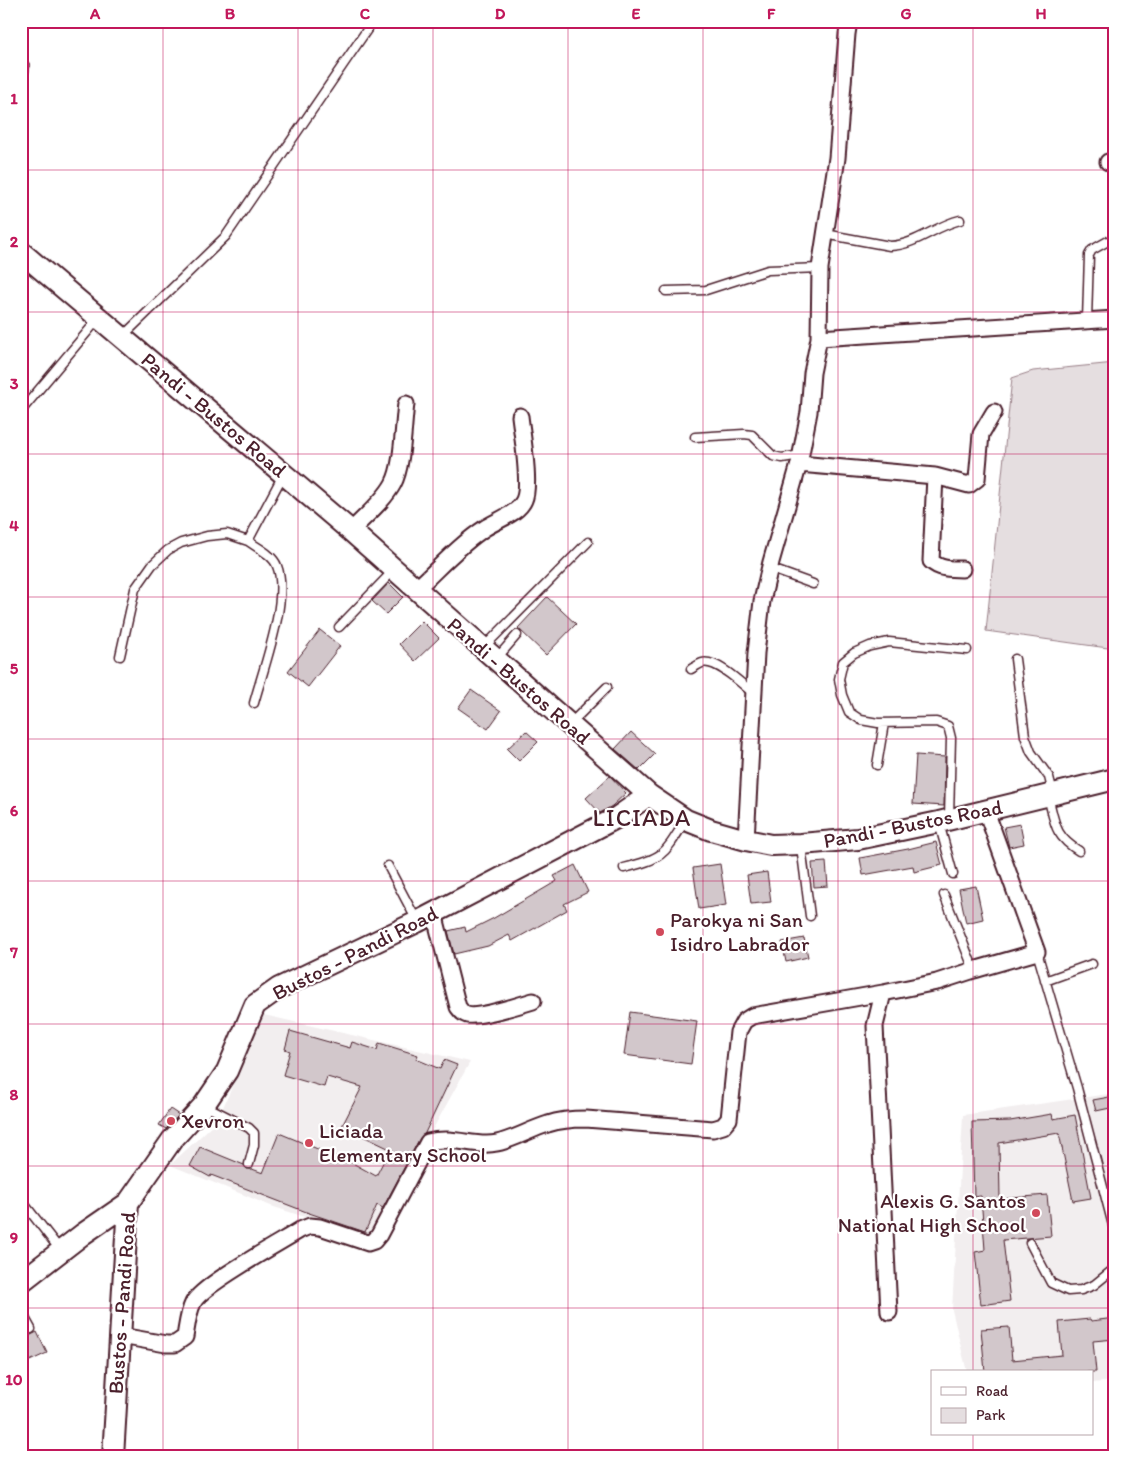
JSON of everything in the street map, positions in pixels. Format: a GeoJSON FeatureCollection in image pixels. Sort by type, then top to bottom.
{"type":"FeatureCollection","features":[{"type":"Feature","properties":{"kind":"main road","name":"Pandi - Bustos Road"},"geometry":{"type":"LineString","coordinates":[[21,252],[351,531],[649,795],[686,820],[746,840],[771,845],[858,839],[986,812],[1115,779]]}},
{"type":"Feature","properties":{"kind":"main road","name":"Bustos - Pandi Road"},"geometry":{"type":"LineString","coordinates":[[112,1457],[128,1203],[172,1140],[204,1105],[227,1071],[255,1005],[279,988],[426,917],[616,818],[649,795]]}},
{"type":"Feature","properties":{"kind":"main road"},"geometry":{"type":"LineString","coordinates":[[21,1282],[128,1203]]}},
{"type":"Feature","properties":{"kind":"street"},"geometry":{"type":"LineString","coordinates":[[746,840],[756,652],[762,601],[769,568],[800,460],[809,412],[812,373],[819,338],[820,268],[837,158],[846,34],[849,21]]}},
{"type":"Feature","properties":{"kind":"street"},"geometry":{"type":"LineString","coordinates":[[819,338],[1115,319]]}},
{"type":"Feature","properties":{"kind":"street"},"geometry":{"type":"LineString","coordinates":[[351,531],[394,483],[399,468],[406,404]]}},
{"type":"Feature","properties":{"kind":"street"},"geometry":{"type":"LineString","coordinates":[[800,460],[935,476],[970,485],[977,479],[981,434],[994,412]]}},
{"type":"Feature","properties":{"kind":"street"},"geometry":{"type":"LineString","coordinates":[[416,590],[475,534],[496,520],[518,509],[525,499],[527,483],[520,416]]}},
{"type":"Feature","properties":{"kind":"street"},"geometry":{"type":"LineString","coordinates":[[935,476],[931,561],[936,565],[946,568],[962,569]]}},
{"type":"Feature","properties":{"kind":"street"},"geometry":{"type":"LineString","coordinates":[[121,1336],[175,1344],[185,1337],[193,1303],[198,1296],[224,1277],[300,1230],[310,1226],[320,1227],[368,1243],[374,1241],[379,1235],[428,1142],[446,1139],[496,1144],[549,1123],[571,1119],[713,1129],[723,1126],[729,1119],[738,1032],[744,1021],[752,1016],[937,982],[1037,952],[986,812]]}},
{"type":"Feature","properties":{"kind":"street"},"geometry":{"type":"LineString","coordinates":[[426,917],[458,1007],[463,1013],[469,1016],[533,1001]]}},
{"type":"Feature","properties":{"kind":"street"},"geometry":{"type":"LineString","coordinates":[[883,993],[875,1026],[875,1034],[889,1312]]}},
{"type":"Feature","properties":{"kind":"lane"},"geometry":{"type":"LineString","coordinates":[[121,337],[226,236],[373,21]]}},
{"type":"Feature","properties":{"kind":"lane"},"geometry":{"type":"LineString","coordinates":[[21,85],[25,66]]}},
{"type":"Feature","properties":{"kind":"lane"},"geometry":{"type":"LineString","coordinates":[[825,234],[890,246],[901,246],[947,223],[960,220]]}},
{"type":"Feature","properties":{"kind":"lane"},"geometry":{"type":"LineString","coordinates":[[1087,320],[1089,255],[1092,250],[1108,241]]}},
{"type":"Feature","properties":{"kind":"lane"},"geometry":{"type":"LineString","coordinates":[[666,290],[706,290],[768,270],[820,268]]}},
{"type":"Feature","properties":{"kind":"lane"},"geometry":{"type":"LineString","coordinates":[[21,411],[100,318]]}},
{"type":"Feature","properties":{"kind":"lane"},"geometry":{"type":"LineString","coordinates":[[695,438],[729,434],[752,435],[773,456],[800,460]]}},
{"type":"Feature","properties":{"kind":"lane"},"geometry":{"type":"LineString","coordinates":[[248,541],[283,475]]}},
{"type":"Feature","properties":{"kind":"lane"},"geometry":{"type":"LineString","coordinates":[[120,656],[135,589],[152,564],[168,550],[181,543],[207,536],[227,534],[248,541],[267,554],[277,565],[282,587],[279,610],[254,703]]}},
{"type":"Feature","properties":{"kind":"lane"},"geometry":{"type":"LineString","coordinates":[[489,654],[588,542]]}},
{"type":"Feature","properties":{"kind":"lane"},"geometry":{"type":"LineString","coordinates":[[769,568],[813,584]]}},
{"type":"Feature","properties":{"kind":"lane"},"geometry":{"type":"LineString","coordinates":[[338,627],[394,570]]}},
{"type":"Feature","properties":{"kind":"lane"},"geometry":{"type":"LineString","coordinates":[[489,654],[517,635]]}},
{"type":"Feature","properties":{"kind":"lane"},"geometry":{"type":"LineString","coordinates":[[952,874],[944,821],[951,738],[948,726],[936,722],[861,720],[849,712],[842,695],[840,679],[843,662],[854,653],[870,646],[889,642],[967,650]]}},
{"type":"Feature","properties":{"kind":"lane"},"geometry":{"type":"LineString","coordinates":[[1015,659],[1025,736],[1031,752],[1049,777],[1057,832],[1069,845],[1079,851]]}},
{"type":"Feature","properties":{"kind":"lane"},"geometry":{"type":"LineString","coordinates":[[691,669],[702,663],[710,662],[718,665],[754,694]]}},
{"type":"Feature","properties":{"kind":"lane"},"geometry":{"type":"LineString","coordinates":[[569,725],[607,687]]}},
{"type":"Feature","properties":{"kind":"lane"},"geometry":{"type":"LineString","coordinates":[[877,765],[884,722]]}},
{"type":"Feature","properties":{"kind":"lane"},"geometry":{"type":"LineString","coordinates":[[624,868],[660,857],[669,847],[686,820]]}},
{"type":"Feature","properties":{"kind":"lane"},"geometry":{"type":"LineString","coordinates":[[801,844],[810,916]]}},
{"type":"Feature","properties":{"kind":"lane"},"geometry":{"type":"LineString","coordinates":[[388,866],[426,917]]}},
{"type":"Feature","properties":{"kind":"lane"},"geometry":{"type":"LineString","coordinates":[[944,895],[974,970]]}},
{"type":"Feature","properties":{"kind":"lane"},"geometry":{"type":"LineString","coordinates":[[1037,952],[1077,1088],[1115,1234]]}},
{"type":"Feature","properties":{"kind":"lane"},"geometry":{"type":"LineString","coordinates":[[1045,981],[1092,964]]}},
{"type":"Feature","properties":{"kind":"lane"},"geometry":{"type":"LineString","coordinates":[[204,1105],[249,1128],[254,1133],[254,1145],[249,1164]]}},
{"type":"Feature","properties":{"kind":"lane"},"geometry":{"type":"LineString","coordinates":[[25,1206],[61,1251]]}},
{"type":"Feature","properties":{"kind":"lane"},"geometry":{"type":"LineString","coordinates":[[1030,1243],[1050,1283],[1068,1290],[1081,1290],[1094,1285],[1115,1268]]}},
{"type":"Feature","properties":{"kind":"lane"},"geometry":{"type":"LineString","coordinates":[[21,1311],[31,1329]]}},
{"type":"Feature","properties":{"kind":"shaded area","name":"Liciada Elementary School"},"geometry":{"type":"Polygon","coordinates":[[[264,1015],[470,1062],[372,1239],[271,1206],[170,1165],[217,1121],[264,1015]]]}},
{"type":"Feature","properties":{"kind":"shaded area","name":"Alexis G. Santos National High School"},"geometry":{"type":"Polygon","coordinates":[[[1115,1093],[1115,1381],[1094,1383],[1094,1370],[967,1370],[952,1310],[963,1115],[1115,1093]]]}},
{"type":"Feature","properties":{"kind":"green space"},"geometry":{"type":"Polygon","coordinates":[[[1115,363],[1115,649],[986,631],[1012,378],[1033,371],[1115,363]]]}},
{"type":"Feature","properties":{"kind":"building"},"geometry":{"type":"Polygon","coordinates":[[[389,583],[403,597],[386,614],[372,601],[389,583]]]}},
{"type":"Feature","properties":{"kind":"building"},"geometry":{"type":"Polygon","coordinates":[[[547,597],[576,624],[546,655],[518,628],[547,597]]]}},
{"type":"Feature","properties":{"kind":"building"},"geometry":{"type":"Polygon","coordinates":[[[422,621],[439,638],[415,661],[399,644],[422,621]]]}},
{"type":"Feature","properties":{"kind":"building"},"geometry":{"type":"Polygon","coordinates":[[[320,630],[340,646],[308,687],[288,671],[320,630]]]}},
{"type":"Feature","properties":{"kind":"building"},"geometry":{"type":"Polygon","coordinates":[[[471,690],[501,711],[488,729],[458,708],[471,690]]]}},
{"type":"Feature","properties":{"kind":"building"},"geometry":{"type":"Polygon","coordinates":[[[526,731],[538,742],[519,761],[507,749],[526,731]]]}},
{"type":"Feature","properties":{"kind":"building"},"geometry":{"type":"Polygon","coordinates":[[[631,732],[655,754],[639,770],[615,749],[631,732]]]}},
{"type":"Feature","properties":{"kind":"building"},"geometry":{"type":"Polygon","coordinates":[[[916,755],[945,757],[944,806],[913,804],[916,755]]]}},
{"type":"Feature","properties":{"kind":"building"},"geometry":{"type":"Polygon","coordinates":[[[610,776],[626,793],[612,806],[600,813],[586,798],[610,776]]]}},
{"type":"Feature","properties":{"kind":"building"},"geometry":{"type":"Polygon","coordinates":[[[1020,824],[1024,844],[1009,847],[1004,827],[1020,824]]]}},
{"type":"Feature","properties":{"kind":"building"},"geometry":{"type":"Polygon","coordinates":[[[936,842],[942,865],[914,872],[913,866],[863,875],[860,858],[936,842]]]}},
{"type":"Feature","properties":{"kind":"building"},"geometry":{"type":"Polygon","coordinates":[[[826,862],[828,886],[814,887],[812,863],[826,862]]]}},
{"type":"Feature","properties":{"kind":"building"},"geometry":{"type":"Polygon","coordinates":[[[720,864],[726,905],[699,909],[693,868],[720,864]]]}},
{"type":"Feature","properties":{"kind":"building"},"geometry":{"type":"Polygon","coordinates":[[[575,865],[588,892],[564,904],[567,910],[512,941],[509,935],[488,946],[454,954],[448,931],[465,927],[466,932],[494,918],[557,881],[554,876],[575,865]]]}},
{"type":"Feature","properties":{"kind":"building"},"geometry":{"type":"Polygon","coordinates":[[[767,872],[771,902],[751,904],[747,875],[767,872]]]}},
{"type":"Feature","properties":{"kind":"building"},"geometry":{"type":"Polygon","coordinates":[[[976,886],[983,919],[966,923],[959,889],[976,886]]]}},
{"type":"Feature","properties":{"kind":"building"},"geometry":{"type":"Polygon","coordinates":[[[804,938],[808,957],[786,962],[782,942],[804,938]]]}},
{"type":"Feature","properties":{"kind":"building"},"geometry":{"type":"Polygon","coordinates":[[[630,1012],[697,1021],[691,1064],[624,1055],[630,1012]]]}},
{"type":"Feature","properties":{"kind":"building"},"geometry":{"type":"Polygon","coordinates":[[[290,1031],[350,1048],[352,1042],[377,1050],[379,1043],[418,1055],[416,1059],[440,1069],[444,1060],[457,1065],[425,1133],[420,1138],[383,1208],[377,1205],[365,1232],[309,1213],[211,1175],[210,1177],[190,1166],[200,1147],[244,1165],[247,1169],[263,1173],[279,1133],[337,1157],[338,1155],[376,1176],[390,1149],[342,1126],[362,1087],[327,1077],[324,1087],[283,1075],[290,1051],[285,1049],[290,1031]]]}},
{"type":"Feature","properties":{"kind":"building"},"geometry":{"type":"Polygon","coordinates":[[[1115,1096],[1115,1107],[1096,1111],[1093,1100],[1115,1096]]]}},
{"type":"Feature","properties":{"kind":"building","name":"Xevron"},"geometry":{"type":"Polygon","coordinates":[[[170,1109],[179,1115],[166,1129],[159,1125],[170,1109]]]}},
{"type":"Feature","properties":{"kind":"building"},"geometry":{"type":"Polygon","coordinates":[[[1052,1114],[1053,1119],[1075,1115],[1091,1198],[1073,1201],[1059,1133],[999,1143],[1000,1199],[1047,1195],[1051,1236],[1003,1240],[1010,1301],[981,1305],[975,1252],[985,1250],[981,1196],[974,1197],[972,1122],[1010,1121],[1052,1114]]]}},
{"type":"Feature","properties":{"kind":"building"},"geometry":{"type":"Polygon","coordinates":[[[1115,1318],[1115,1339],[1093,1341],[1096,1372],[1094,1370],[985,1370],[981,1329],[1009,1327],[1012,1360],[1062,1355],[1059,1322],[1090,1319],[1091,1321],[1115,1318]]]}},
{"type":"Feature","properties":{"kind":"building"},"geometry":{"type":"Polygon","coordinates":[[[37,1332],[47,1353],[21,1365],[21,1340],[37,1332]]]}},
{"type":"Feature","properties":{"kind":"place","name":"Parokya ni San Isidro Labrador"},"geometry":{"type":"Point","coordinates":[660,932]}},
{"type":"Feature","properties":{"kind":"place","name":"Xevron"},"geometry":{"type":"Point","coordinates":[171,1121]}},
{"type":"Feature","properties":{"kind":"place","name":"Liciada Elementary School"},"geometry":{"type":"Point","coordinates":[309,1143]}},
{"type":"Feature","properties":{"kind":"place","name":"Alexis G. Santos National High School"},"geometry":{"type":"Point","coordinates":[1036,1213]}},
{"type":"Feature","properties":{"kind":"district","name":"LICIADA"},"geometry":{"type":"Point","coordinates":[642,818]}}]}
